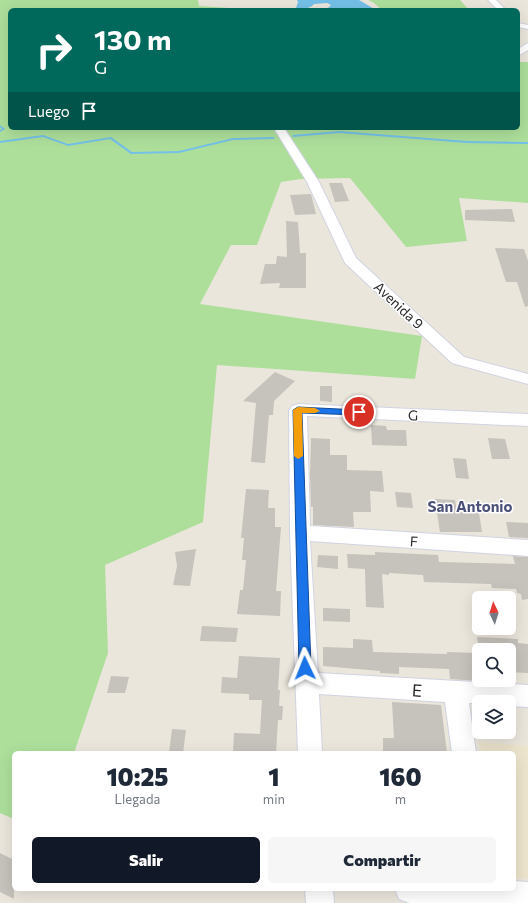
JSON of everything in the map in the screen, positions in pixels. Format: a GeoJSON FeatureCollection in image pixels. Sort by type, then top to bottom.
{"type":"FeatureCollection","features":[{"type":"Feature","properties":{"kind":"street"},"geometry":{"type":"LineString","coordinates":[[492,0],[500,8]]}},
{"type":"Feature","properties":{"kind":"street","name":"Avenida 9"},"geometry":{"type":"LineString","coordinates":[[282,132],[313,182],[350,260],[458,360],[528,379]]}},
{"type":"Feature","properties":{"kind":"street","name":"G"},"geometry":{"type":"LineString","coordinates":[[300,533],[298,410],[528,420]]}},
{"type":"Feature","properties":{"kind":"street"},"geometry":{"type":"LineString","coordinates":[[300,533],[310,751]]}},
{"type":"Feature","properties":{"kind":"street","name":"F"},"geometry":{"type":"LineString","coordinates":[[300,533],[528,548]]}},
{"type":"Feature","properties":{"kind":"street","name":"E"},"geometry":{"type":"LineString","coordinates":[[306,683],[528,696]]}},
{"type":"Feature","properties":{"kind":"street"},"geometry":{"type":"LineString","coordinates":[[456,692],[464,751]]}},
{"type":"Feature","properties":{"kind":"street"},"geometry":{"type":"LineString","coordinates":[[319,891],[320,903]]}},
{"type":"Feature","properties":{"kind":"street"},"geometry":{"type":"LineString","coordinates":[[484,891],[528,896]]}},
{"type":"Feature","properties":{"kind":"shaded area"},"geometry":{"type":"Polygon","coordinates":[[[479,742],[528,746],[528,879],[516,878],[516,751],[480,751],[479,742]]]}},
{"type":"Feature","properties":{"kind":"green space"},"geometry":{"type":"Polygon","coordinates":[[[0,0],[198,0],[199,6],[229,8],[8,8],[8,130],[520,130],[520,62],[528,62],[528,203],[459,198],[467,241],[406,247],[350,178],[301,179],[281,182],[257,245],[231,245],[200,304],[422,336],[415,379],[217,365],[203,522],[105,565],[108,653],[75,751],[12,751],[12,818],[0,813],[0,0]]]}},
{"type":"Feature","properties":{"kind":"green space"},"geometry":{"type":"Polygon","coordinates":[[[368,0],[460,0],[467,8],[380,8],[368,0]]]}},
{"type":"Feature","properties":{"kind":"water"},"geometry":{"type":"Polygon","coordinates":[[[297,0],[359,0],[373,8],[328,8],[331,5],[327,3],[314,4],[308,8],[296,8],[298,2],[297,0]]]}},
{"type":"Feature","properties":{"kind":"building"},"geometry":{"type":"Polygon","coordinates":[[[329,183],[342,183],[349,201],[335,202],[329,183]]]}},
{"type":"Feature","properties":{"kind":"building"},"geometry":{"type":"Polygon","coordinates":[[[311,194],[316,214],[295,215],[290,195],[311,194]]]}},
{"type":"Feature","properties":{"kind":"building"},"geometry":{"type":"Polygon","coordinates":[[[512,209],[515,222],[465,220],[465,210],[512,209]]]}},
{"type":"Feature","properties":{"kind":"building"},"geometry":{"type":"Polygon","coordinates":[[[286,221],[298,222],[300,253],[306,253],[306,288],[279,288],[280,283],[260,284],[265,264],[276,264],[277,256],[287,257],[286,221]]]}},
{"type":"Feature","properties":{"kind":"building"},"geometry":{"type":"Polygon","coordinates":[[[495,248],[524,249],[528,261],[528,306],[525,307],[517,282],[506,282],[495,248]]]}},
{"type":"Feature","properties":{"kind":"building"},"geometry":{"type":"Polygon","coordinates":[[[275,372],[295,381],[274,401],[273,415],[269,415],[265,463],[251,462],[256,403],[243,401],[275,372]]]}},
{"type":"Feature","properties":{"kind":"building"},"geometry":{"type":"Polygon","coordinates":[[[320,386],[332,386],[332,402],[320,401],[320,386]]]}},
{"type":"Feature","properties":{"kind":"building"},"geometry":{"type":"Polygon","coordinates":[[[371,425],[386,426],[387,430],[406,430],[407,446],[372,445],[371,425]]]}},
{"type":"Feature","properties":{"kind":"building"},"geometry":{"type":"Polygon","coordinates":[[[311,438],[330,439],[330,455],[347,455],[347,470],[382,471],[384,492],[370,491],[371,512],[353,512],[354,527],[313,525],[310,475],[311,438]]]}},
{"type":"Feature","properties":{"kind":"building"},"geometry":{"type":"Polygon","coordinates":[[[488,438],[505,439],[510,459],[492,459],[488,438]]]}},
{"type":"Feature","properties":{"kind":"building"},"geometry":{"type":"Polygon","coordinates":[[[453,458],[466,459],[469,479],[456,478],[453,458]]]}},
{"type":"Feature","properties":{"kind":"building"},"geometry":{"type":"Polygon","coordinates":[[[246,489],[269,490],[268,508],[275,508],[275,527],[281,527],[276,591],[281,591],[280,616],[237,614],[240,590],[243,590],[246,560],[242,560],[244,538],[241,538],[246,489]]]}},
{"type":"Feature","properties":{"kind":"building"},"geometry":{"type":"Polygon","coordinates":[[[395,492],[411,493],[413,508],[397,507],[395,492]]]}},
{"type":"Feature","properties":{"kind":"building"},"geometry":{"type":"Polygon","coordinates":[[[435,499],[455,500],[457,512],[479,513],[482,532],[440,532],[435,499]]]}},
{"type":"Feature","properties":{"kind":"building"},"geometry":{"type":"Polygon","coordinates":[[[506,522],[528,523],[528,538],[509,537],[506,522]]]}},
{"type":"Feature","properties":{"kind":"building"},"geometry":{"type":"Polygon","coordinates":[[[196,549],[190,586],[173,585],[177,566],[175,552],[196,549]]]}},
{"type":"Feature","properties":{"kind":"building"},"geometry":{"type":"Polygon","coordinates":[[[375,552],[438,555],[439,562],[515,564],[513,556],[528,557],[528,599],[522,600],[521,594],[517,593],[516,589],[492,588],[491,584],[424,582],[423,575],[389,573],[389,575],[382,574],[384,608],[366,607],[365,569],[348,568],[347,554],[375,555],[375,552]]]}},
{"type":"Feature","properties":{"kind":"building"},"geometry":{"type":"Polygon","coordinates":[[[318,555],[338,556],[338,569],[317,567],[318,555]]]}},
{"type":"Feature","properties":{"kind":"building"},"geometry":{"type":"Polygon","coordinates":[[[323,608],[350,609],[350,622],[323,621],[323,608]]]}},
{"type":"Feature","properties":{"kind":"building"},"geometry":{"type":"Polygon","coordinates":[[[202,626],[238,628],[236,642],[200,641],[202,626]]]}},
{"type":"Feature","properties":{"kind":"building"},"geometry":{"type":"Polygon","coordinates":[[[477,637],[518,639],[518,643],[528,644],[528,673],[516,672],[516,643],[478,643],[477,637]]]}},
{"type":"Feature","properties":{"kind":"building"},"geometry":{"type":"Polygon","coordinates":[[[353,639],[372,640],[373,652],[447,654],[447,652],[472,653],[472,681],[450,679],[449,669],[399,667],[399,674],[323,666],[323,647],[353,648],[353,639]]]}},
{"type":"Feature","properties":{"kind":"building"},"geometry":{"type":"Polygon","coordinates":[[[239,656],[280,658],[278,690],[280,690],[279,706],[283,706],[282,720],[278,720],[276,751],[233,751],[234,733],[260,734],[262,700],[249,700],[249,694],[221,693],[222,677],[237,678],[239,656]]]}},
{"type":"Feature","properties":{"kind":"building"},"geometry":{"type":"Polygon","coordinates":[[[111,676],[129,677],[125,693],[107,693],[111,676]]]}},
{"type":"Feature","properties":{"kind":"building"},"geometry":{"type":"Polygon","coordinates":[[[392,702],[441,705],[447,751],[383,751],[383,738],[394,738],[392,702]]]}},
{"type":"Feature","properties":{"kind":"building"},"geometry":{"type":"Polygon","coordinates":[[[172,729],[186,730],[183,751],[169,751],[172,729]]]}},
{"type":"Feature","properties":{"kind":"building"},"geometry":{"type":"Polygon","coordinates":[[[0,853],[12,859],[12,891],[14,891],[14,899],[0,892],[0,853]]]}},
{"type":"Feature","properties":{"kind":"waterway"},"geometry":{"type":"LineString","coordinates":[[0,126],[4,129],[0,131]]}},
{"type":"Feature","properties":{"kind":"waterway"},"geometry":{"type":"LineString","coordinates":[[293,136],[339,132],[467,142],[528,143]]}},
{"type":"Feature","properties":{"kind":"waterway"},"geometry":{"type":"LineString","coordinates":[[0,142],[43,136],[68,145],[111,138],[131,153],[179,152],[233,139],[273,138]]}},
{"type":"Feature","properties":{"kind":"slow traffic"},"geometry":{"type":"LineString","coordinates":[[298,456],[298,410],[315,411]]}},
{"type":"Feature","properties":{"kind":"district","name":"San Antonio"},"geometry":{"type":"Point","coordinates":[470,506]}},
{"type":"Feature","properties":{"kind":"route"},"geometry":{"type":"LineString","coordinates":[[305,668],[300,533],[298,410],[359,412]]}}]}
